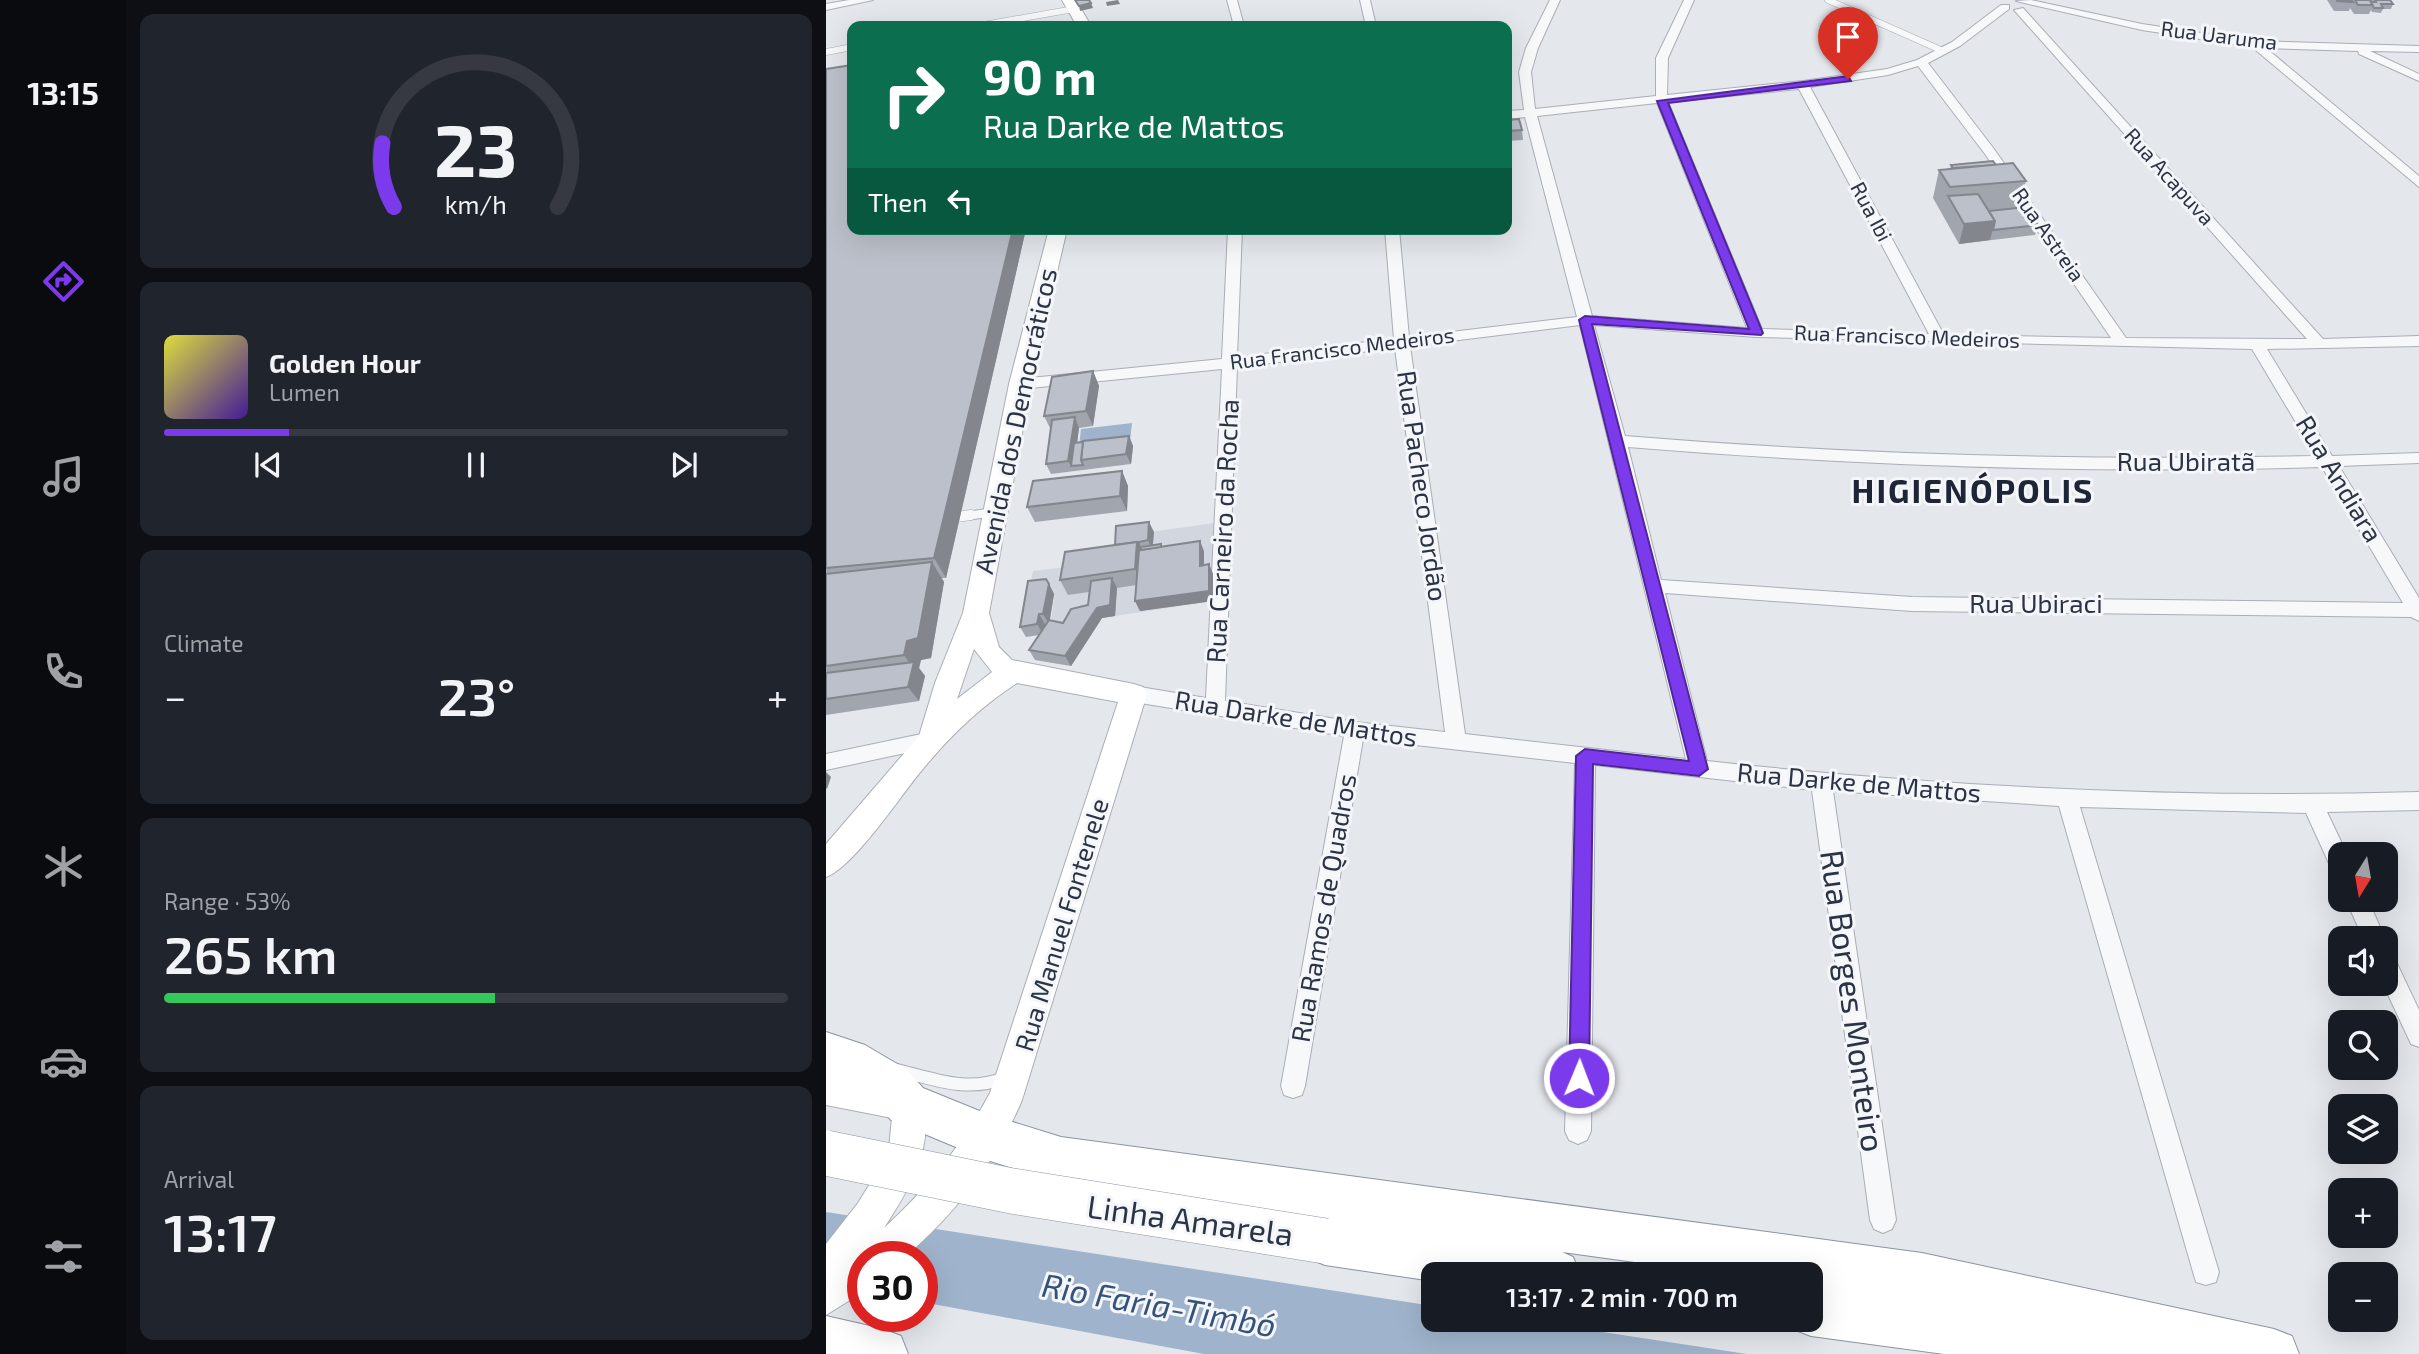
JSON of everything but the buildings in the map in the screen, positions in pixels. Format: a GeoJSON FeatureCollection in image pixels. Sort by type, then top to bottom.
{"type":"FeatureCollection","features":[{"type":"Feature","properties":{"kind":"highway"},"geometry":{"type":"LineString","coordinates":[[834,1067],[890,1086],[907,1104],[987,1137],[1061,1160],[1922,1277],[2274,1354]]}},
{"type":"Feature","properties":{"kind":"highway","name":"Linha Amarela"},"geometry":{"type":"LineString","coordinates":[[826,1153],[931,1178],[1058,1202],[1473,1262]]}},
{"type":"Feature","properties":{"kind":"highway"},"geometry":{"type":"LineString","coordinates":[[1823,1313],[2130,1354]]}},
{"type":"Feature","properties":{"kind":"highway"},"geometry":{"type":"LineString","coordinates":[[826,1341],[883,1354]]}},
{"type":"Feature","properties":{"kind":"street"},"geometry":{"type":"LineString","coordinates":[[826,6],[868,0]]}},
{"type":"Feature","properties":{"kind":"street"},"geometry":{"type":"LineString","coordinates":[[1232,0],[1238,21]]}},
{"type":"Feature","properties":{"kind":"street"},"geometry":{"type":"LineString","coordinates":[[1364,0],[1370,21]]}},
{"type":"Feature","properties":{"kind":"street"},"geometry":{"type":"LineString","coordinates":[[1555,0],[1532,48],[1525,72],[1530,113],[1618,441],[1699,769]]}},
{"type":"Feature","properties":{"kind":"street"},"geometry":{"type":"LineString","coordinates":[[1689,0],[1671,30],[1661,59],[1658,76],[1662,101],[1756,333]]}},
{"type":"Feature","properties":{"kind":"street"},"geometry":{"type":"LineString","coordinates":[[1512,115],[1662,101],[1870,76],[1921,62],[1942,51],[2006,3]]}},
{"type":"Feature","properties":{"kind":"street","name":"Rua Uaruma"},"geometry":{"type":"LineString","coordinates":[[2006,3],[2255,44],[2419,49]]}},
{"type":"Feature","properties":{"kind":"street"},"geometry":{"type":"LineString","coordinates":[[1074,4],[1082,21]]}},
{"type":"Feature","properties":{"kind":"street","name":"Rua Acapuva"},"geometry":{"type":"LineString","coordinates":[[2019,4],[2319,344]]}},
{"type":"Feature","properties":{"kind":"street"},"geometry":{"type":"LineString","coordinates":[[2255,44],[2419,183]]}},
{"type":"Feature","properties":{"kind":"street"},"geometry":{"type":"LineString","coordinates":[[2355,48],[2419,78]]}},
{"type":"Feature","properties":{"kind":"street","name":"Rua Astreia"},"geometry":{"type":"LineString","coordinates":[[1921,62],[1990,152],[2122,343]]}},
{"type":"Feature","properties":{"kind":"street","name":"Rua Ibi"},"geometry":{"type":"LineString","coordinates":[[1803,85],[1939,339]]}},
{"type":"Feature","properties":{"kind":"street","name":"Avenida dos Democráticos"},"geometry":{"type":"LineString","coordinates":[[932,740],[948,683],[976,613],[1020,384],[1057,235]]}},
{"type":"Feature","properties":{"kind":"street","name":"Rua Carneiro da Rocha"},"geometry":{"type":"LineString","coordinates":[[1215,708],[1235,235]]}},
{"type":"Feature","properties":{"kind":"street","name":"Rua Pacheco Jordão"},"geometry":{"type":"LineString","coordinates":[[1393,235],[1402,341],[1457,742]]}},
{"type":"Feature","properties":{"kind":"street","name":"Rua Francisco Medeiros"},"geometry":{"type":"LineString","coordinates":[[1020,384],[1230,363],[1585,320],[1756,333],[1939,339],[2257,345],[2419,341]]}},
{"type":"Feature","properties":{"kind":"street","name":"Rua Andiara"},"geometry":{"type":"LineString","coordinates":[[2257,345],[2418,611]]}},
{"type":"Feature","properties":{"kind":"street","name":"Rua Ubiratã"},"geometry":{"type":"LineString","coordinates":[[1618,441],[1752,453],[1931,463],[2329,462],[2419,458]]}},
{"type":"Feature","properties":{"kind":"street","name":"Rua Ubiraci"},"geometry":{"type":"LineString","coordinates":[[1654,586],[1912,604],[2418,611]]}},
{"type":"Feature","properties":{"kind":"street","name":"Avenida dos Democráticos"},"geometry":{"type":"LineString","coordinates":[[976,613],[989,657],[1013,672]]}},
{"type":"Feature","properties":{"kind":"street","name":"Avenida dos Democráticos"},"geometry":{"type":"LineString","coordinates":[[826,864],[839,838],[932,740],[985,691],[1013,672]]}},
{"type":"Feature","properties":{"kind":"street","name":"Rua Darke de Mattos"},"geometry":{"type":"LineString","coordinates":[[1013,672],[1355,730],[1821,782],[2067,799],[2313,804],[2419,801]]}},
{"type":"Feature","properties":{"kind":"street","name":"Rua Manuel Fontenele"},"geometry":{"type":"LineString","coordinates":[[1019,1063],[1134,694]]}},
{"type":"Feature","properties":{"kind":"street","name":"Rua Ramos de Quadros"},"geometry":{"type":"LineString","coordinates":[[1293,1086],[1355,730]]}},
{"type":"Feature","properties":{"kind":"street"},"geometry":{"type":"LineString","coordinates":[[826,762],[932,740]]}},
{"type":"Feature","properties":{"kind":"street"},"geometry":{"type":"LineString","coordinates":[[1578,1131],[1585,756]]}},
{"type":"Feature","properties":{"kind":"street","name":"Rua Borges Monteiro"},"geometry":{"type":"LineString","coordinates":[[1821,782],[1883,1220]]}},
{"type":"Feature","properties":{"kind":"street"},"geometry":{"type":"LineString","coordinates":[[2067,799],[2206,1272]]}},
{"type":"Feature","properties":{"kind":"street"},"geometry":{"type":"LineString","coordinates":[[2313,804],[2330,842]]}},
{"type":"Feature","properties":{"kind":"street"},"geometry":{"type":"LineString","coordinates":[[2398,990],[2419,1036]]}},
{"type":"Feature","properties":{"kind":"street"},"geometry":{"type":"LineString","coordinates":[[895,1241],[929,1210],[987,1137],[1019,1063]]}},
{"type":"Feature","properties":{"kind":"street"},"geometry":{"type":"LineString","coordinates":[[838,1282],[859,1234],[883,1198],[910,1135],[912,1125],[907,1104]]}},
{"type":"Feature","properties":{"kind":"lane"},"geometry":{"type":"LineString","coordinates":[[1828,0],[1942,51]]}},
{"type":"Feature","properties":{"kind":"lane"},"geometry":{"type":"LineString","coordinates":[[1000,21],[1074,4]]}},
{"type":"Feature","properties":{"kind":"lane"},"geometry":{"type":"LineString","coordinates":[[826,52],[847,48]]}},
{"type":"Feature","properties":{"kind":"lane"},"geometry":{"type":"LineString","coordinates":[[939,519],[996,512]]}},
{"type":"Feature","properties":{"kind":"lane","name":"Rua Manuel Fontenele"},"geometry":{"type":"LineString","coordinates":[[834,1067],[975,1087],[989,1086],[1003,1079],[1019,1063]]}},
{"type":"Feature","properties":{"kind":"shaded area"},"geometry":{"type":"Polygon","coordinates":[[[1215,523],[1213,601],[1102,618],[1071,666],[1035,660],[1049,640],[1054,598],[1027,601],[1033,571],[1119,561],[1121,536],[1215,523]]]}},
{"type":"Feature","properties":{"kind":"water"},"geometry":{"type":"Polygon","coordinates":[[[1132,423],[1130,441],[1079,447],[1081,429],[1132,423]]]}},
{"type":"Feature","properties":{"kind":"water","name":"Rio Faria-Timbó"},"geometry":{"type":"Polygon","coordinates":[[[826,1212],[1421,1304],[1421,1332],[1603,1332],[1747,1354],[1204,1354],[938,1305],[938,1241],[847,1241],[847,1269],[826,1285],[826,1212]]]}},
{"type":"Feature","properties":{"kind":"district","name":"HIGIENÓPOLIS"},"geometry":{"type":"Point","coordinates":[1973,491]}},
{"type":"Feature","properties":{"kind":"route"},"geometry":{"type":"LineString","coordinates":[[1579,1078],[1585,756],[1699,769],[1618,441],[1585,320],[1756,333],[1662,101],[1848,79]]}}]}
